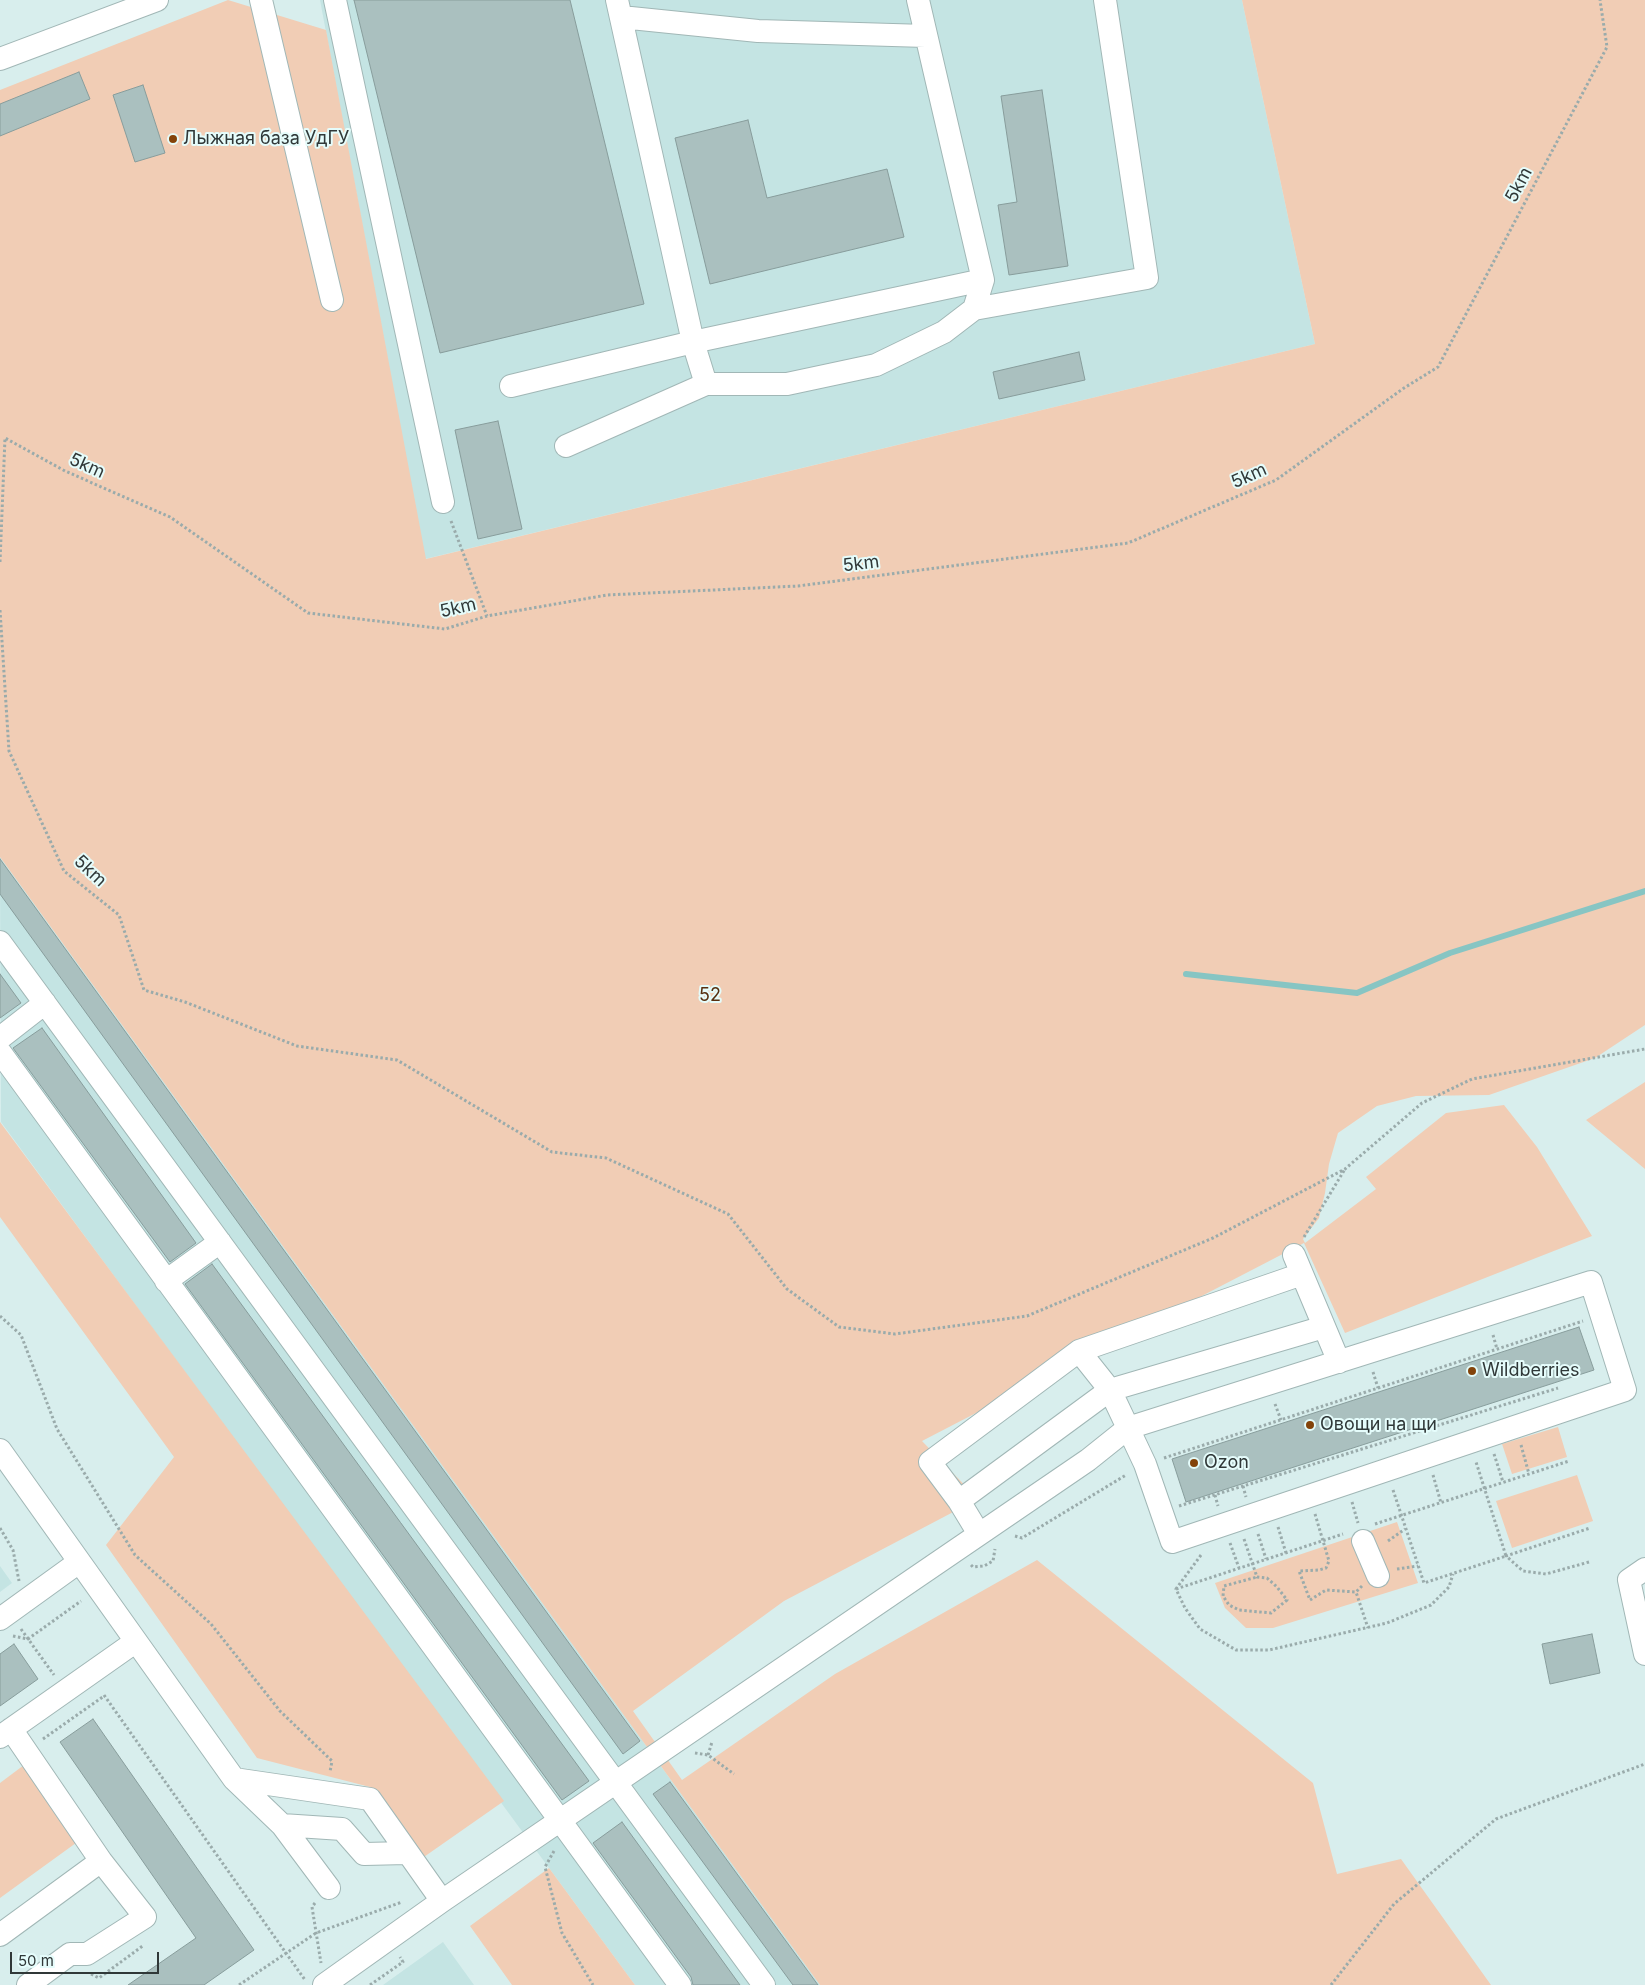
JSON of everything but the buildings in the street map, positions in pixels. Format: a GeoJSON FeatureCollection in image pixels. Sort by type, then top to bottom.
{"type":"FeatureCollection","features":[{"type":"Feature","properties":{"kind":"street"},"geometry":{"type":"LineString","coordinates":[[2,53],[106,9],[157,0]]}},
{"type":"Feature","properties":{"kind":"street"},"geometry":{"type":"LineString","coordinates":[[261,0],[332,300]]}},
{"type":"Feature","properties":{"kind":"street"},"geometry":{"type":"LineString","coordinates":[[335,0],[443,502]]}},
{"type":"Feature","properties":{"kind":"street"},"geometry":{"type":"LineString","coordinates":[[918,0],[983,280],[974,309]]}},
{"type":"Feature","properties":{"kind":"street"},"geometry":{"type":"LineString","coordinates":[[566,446],[706,384],[788,384],[876,365],[944,332],[974,309],[1147,278],[1105,0]]}},
{"type":"Feature","properties":{"kind":"street"},"geometry":{"type":"LineString","coordinates":[[706,384],[693,342],[619,9],[758,31],[926,36]]}},
{"type":"Feature","properties":{"kind":"street"},"geometry":{"type":"LineString","coordinates":[[512,386],[693,342],[983,280]]}},
{"type":"Feature","properties":{"kind":"street"},"geometry":{"type":"LineString","coordinates":[[0,942],[764,1985]]}},
{"type":"Feature","properties":{"kind":"street"},"geometry":{"type":"LineString","coordinates":[[0,1038],[45,1003]]}},
{"type":"Feature","properties":{"kind":"street"},"geometry":{"type":"LineString","coordinates":[[0,1052],[680,1985]]}},
{"type":"Feature","properties":{"kind":"street"},"geometry":{"type":"LineString","coordinates":[[166,1281],[220,1242]]}},
{"type":"Feature","properties":{"kind":"street"},"geometry":{"type":"LineString","coordinates":[[979,1534],[930,1462],[1079,1351],[1298,1264],[1339,1362]]}},
{"type":"Feature","properties":{"kind":"street"},"geometry":{"type":"LineString","coordinates":[[329,1983],[442,1902],[564,1824],[616,1782],[1088,1460],[1128,1428],[1590,1282],[1625,1390],[1172,1542],[1145,1464],[1128,1428],[1110,1390],[1079,1351]]}},
{"type":"Feature","properties":{"kind":"street"},"geometry":{"type":"LineString","coordinates":[[959,1502],[1110,1390],[1324,1327]]}},
{"type":"Feature","properties":{"kind":"street"},"geometry":{"type":"LineString","coordinates":[[0,1450],[234,1779],[282,1825],[329,1888]]}},
{"type":"Feature","properties":{"kind":"street"},"geometry":{"type":"LineString","coordinates":[[1363,1541],[1388,1573]]}},
{"type":"Feature","properties":{"kind":"street"},"geometry":{"type":"LineString","coordinates":[[10,1611],[79,1562]]}},
{"type":"Feature","properties":{"kind":"street"},"geometry":{"type":"LineString","coordinates":[[1645,1569],[1629,1580],[1645,1654]]}},
{"type":"Feature","properties":{"kind":"street"},"geometry":{"type":"LineString","coordinates":[[28,1985],[70,1954],[87,1954],[145,1917],[6,1733],[136,1642]]}},
{"type":"Feature","properties":{"kind":"street"},"geometry":{"type":"LineString","coordinates":[[234,1779],[370,1799],[442,1902]]}},
{"type":"Feature","properties":{"kind":"street"},"geometry":{"type":"LineString","coordinates":[[282,1825],[342,1829],[364,1854],[408,1853]]}},
{"type":"Feature","properties":{"kind":"street"},"geometry":{"type":"LineString","coordinates":[[0,1935],[101,1861]]}},
{"type":"Feature","properties":{"kind":"path","name":"5km"},"geometry":{"type":"LineString","coordinates":[[0,562],[5,438],[65,471],[170,517],[308,613],[445,629],[487,616],[607,595],[798,586],[1128,543],[1276,480],[1404,388],[1438,367],[1607,48],[1600,0]]}},
{"type":"Feature","properties":{"kind":"path"},"geometry":{"type":"LineString","coordinates":[[443,502],[487,616]]}},
{"type":"Feature","properties":{"kind":"path","name":"5km"},"geometry":{"type":"LineString","coordinates":[[0,610],[9,751],[64,870],[119,914],[144,990],[185,1002],[296,1046],[397,1060],[552,1152],[606,1158],[728,1214],[787,1289],[839,1328],[895,1334],[1027,1316],[1214,1238],[1345,1169]]}},
{"type":"Feature","properties":{"kind":"path"},"geometry":{"type":"LineString","coordinates":[[1298,1264],[1345,1169],[1422,1103],[1472,1079],[1645,1049]]}},
{"type":"Feature","properties":{"kind":"path"},"geometry":{"type":"LineString","coordinates":[[1266,1425],[1601,1315]]}},
{"type":"Feature","properties":{"kind":"path"},"geometry":{"type":"LineString","coordinates":[[0,1316],[21,1335],[57,1429],[134,1555],[211,1624],[280,1712],[332,1761],[327,1793]]}},
{"type":"Feature","properties":{"kind":"path"},"geometry":{"type":"LineString","coordinates":[[1493,1334],[1497,1349]]}},
{"type":"Feature","properties":{"kind":"path"},"geometry":{"type":"LineString","coordinates":[[1373,1372],[1378,1388]]}},
{"type":"Feature","properties":{"kind":"path"},"geometry":{"type":"LineString","coordinates":[[1179,1506],[1563,1387]]}},
{"type":"Feature","properties":{"kind":"path"},"geometry":{"type":"LineString","coordinates":[[1275,1404],[1281,1420]]}},
{"type":"Feature","properties":{"kind":"path"},"geometry":{"type":"LineString","coordinates":[[1462,1418],[1506,1556],[1523,1571],[1546,1574],[1589,1562]]}},
{"type":"Feature","properties":{"kind":"path"},"geometry":{"type":"LineString","coordinates":[[1379,1444],[1424,1583],[1590,1528]]}},
{"type":"Feature","properties":{"kind":"path"},"geometry":{"type":"LineString","coordinates":[[1302,1468],[1329,1561],[1326,1568],[1299,1571],[1310,1600],[1326,1590],[1356,1592]]}},
{"type":"Feature","properties":{"kind":"path"},"geometry":{"type":"LineString","coordinates":[[1229,1490],[1257,1578]]}},
{"type":"Feature","properties":{"kind":"path"},"geometry":{"type":"LineString","coordinates":[[0,1528],[13,1550],[10,1611],[65,1691]]}},
{"type":"Feature","properties":{"kind":"path"},"geometry":{"type":"LineString","coordinates":[[1388,1541],[1405,1529]]}},
{"type":"Feature","properties":{"kind":"path"},"geometry":{"type":"LineString","coordinates":[[1203,1553],[1176,1589],[1185,1608],[1200,1630],[1236,1650],[1269,1650],[1387,1624],[1430,1605],[1449,1587],[1453,1574]]}},
{"type":"Feature","properties":{"kind":"path"},"geometry":{"type":"LineString","coordinates":[[1388,1573],[1418,1566]]}},
{"type":"Feature","properties":{"kind":"path"},"geometry":{"type":"LineString","coordinates":[[1257,1578],[1267,1578],[1287,1600],[1271,1613],[1239,1610],[1229,1605],[1223,1596],[1224,1586],[1257,1578]]}},
{"type":"Feature","properties":{"kind":"path"},"geometry":{"type":"LineString","coordinates":[[28,1639],[98,1588]]}},
{"type":"Feature","properties":{"kind":"path"},"geometry":{"type":"LineString","coordinates":[[89,1674],[285,1953],[329,1983]]}},
{"type":"Feature","properties":{"kind":"path"},"geometry":{"type":"LineString","coordinates":[[689,1752],[708,1755],[734,1774]]}},
{"type":"Feature","properties":{"kind":"path"},"geometry":{"type":"LineString","coordinates":[[1332,1985],[1394,1904],[1496,1819],[1645,1764]]}},
{"type":"Feature","properties":{"kind":"path"},"geometry":{"type":"LineString","coordinates":[[564,1824],[545,1867],[562,1933],[593,1985]]}},
{"type":"Feature","properties":{"kind":"path"},"geometry":{"type":"LineString","coordinates":[[329,1888],[312,1907],[316,1933],[329,1983]]}},
{"type":"Feature","properties":{"kind":"path"},"geometry":{"type":"LineString","coordinates":[[239,1985],[316,1933],[411,1899],[442,1902]]}},
{"type":"Feature","properties":{"kind":"shaded area"},"geometry":{"type":"Polygon","coordinates":[[[320,0],[1242,0],[1315,344],[425,559],[320,0]]]}},
{"type":"Feature","properties":{"kind":"shaded area"},"geometry":{"type":"Polygon","coordinates":[[[0,857],[820,1985],[635,1985],[1,1122],[0,857]]]}},
{"type":"Feature","properties":{"kind":"shaded area"},"geometry":{"type":"Polygon","coordinates":[[[0,1566],[12,1583],[0,1592],[0,1566]]]}},
{"type":"Feature","properties":{"kind":"shaded area"},"geometry":{"type":"Polygon","coordinates":[[[443,1942],[474,1985],[383,1985],[443,1942]]]}},
{"type":"Feature","properties":{"kind":"green space","name":"52"},"geometry":{"type":"Polygon","coordinates":[[[228,0],[326,30],[426,559],[1315,344],[1242,0],[1645,0],[1645,1025],[1595,1058],[1489,1095],[1416,1096],[1377,1106],[1338,1133],[1329,1164],[1319,1218],[1303,1239],[1305,1243],[1376,1189],[1366,1177],[1446,1113],[1504,1105],[1537,1147],[1592,1236],[1345,1333],[1304,1243],[922,1441],[978,1499],[784,1601],[633,1711],[682,1780],[835,1674],[1037,1560],[1313,1783],[1337,1874],[1401,1859],[1491,1985],[820,1985],[0,857],[0,90],[228,0]]]}},
{"type":"Feature","properties":{"kind":"green space"},"geometry":{"type":"Polygon","coordinates":[[[1645,1082],[1645,1169],[1586,1120],[1645,1082]]]}},
{"type":"Feature","properties":{"kind":"green space"},"geometry":{"type":"Polygon","coordinates":[[[0,1122],[504,1801],[421,1859],[370,1787],[257,1758],[106,1545],[174,1457],[0,1217],[0,1122]]]}},
{"type":"Feature","properties":{"kind":"green space"},"geometry":{"type":"Polygon","coordinates":[[[1558,1427],[1567,1457],[1512,1474],[1502,1444],[1558,1427]]]}},
{"type":"Feature","properties":{"kind":"green space"},"geometry":{"type":"Polygon","coordinates":[[[1577,1475],[1593,1521],[1512,1548],[1496,1501],[1577,1475]]]}},
{"type":"Feature","properties":{"kind":"green space"},"geometry":{"type":"Polygon","coordinates":[[[1397,1522],[1418,1583],[1273,1628],[1246,1628],[1225,1608],[1215,1583],[1397,1522]]]}},
{"type":"Feature","properties":{"kind":"green space"},"geometry":{"type":"Polygon","coordinates":[[[32,1759],[87,1835],[0,1898],[0,1783],[32,1759]]]}},
{"type":"Feature","properties":{"kind":"green space"},"geometry":{"type":"Polygon","coordinates":[[[549,1868],[635,1985],[512,1985],[470,1926],[549,1868]]]}},
{"type":"Feature","properties":{"kind":"waterway"},"geometry":{"type":"LineString","coordinates":[[1186,974],[1357,993],[1450,953],[1645,891]]}},
{"type":"Feature","properties":{"kind":"place","name":"Лыжная база УдГУ"},"geometry":{"type":"Point","coordinates":[173,139]}},
{"type":"Feature","properties":{"kind":"place","name":"Wildberries"},"geometry":{"type":"Point","coordinates":[1472,1371]}},
{"type":"Feature","properties":{"kind":"place","name":"Овощи на щи"},"geometry":{"type":"Point","coordinates":[1310,1425]}},
{"type":"Feature","properties":{"kind":"place","name":"Ozon"},"geometry":{"type":"Point","coordinates":[1194,1463]}}]}
